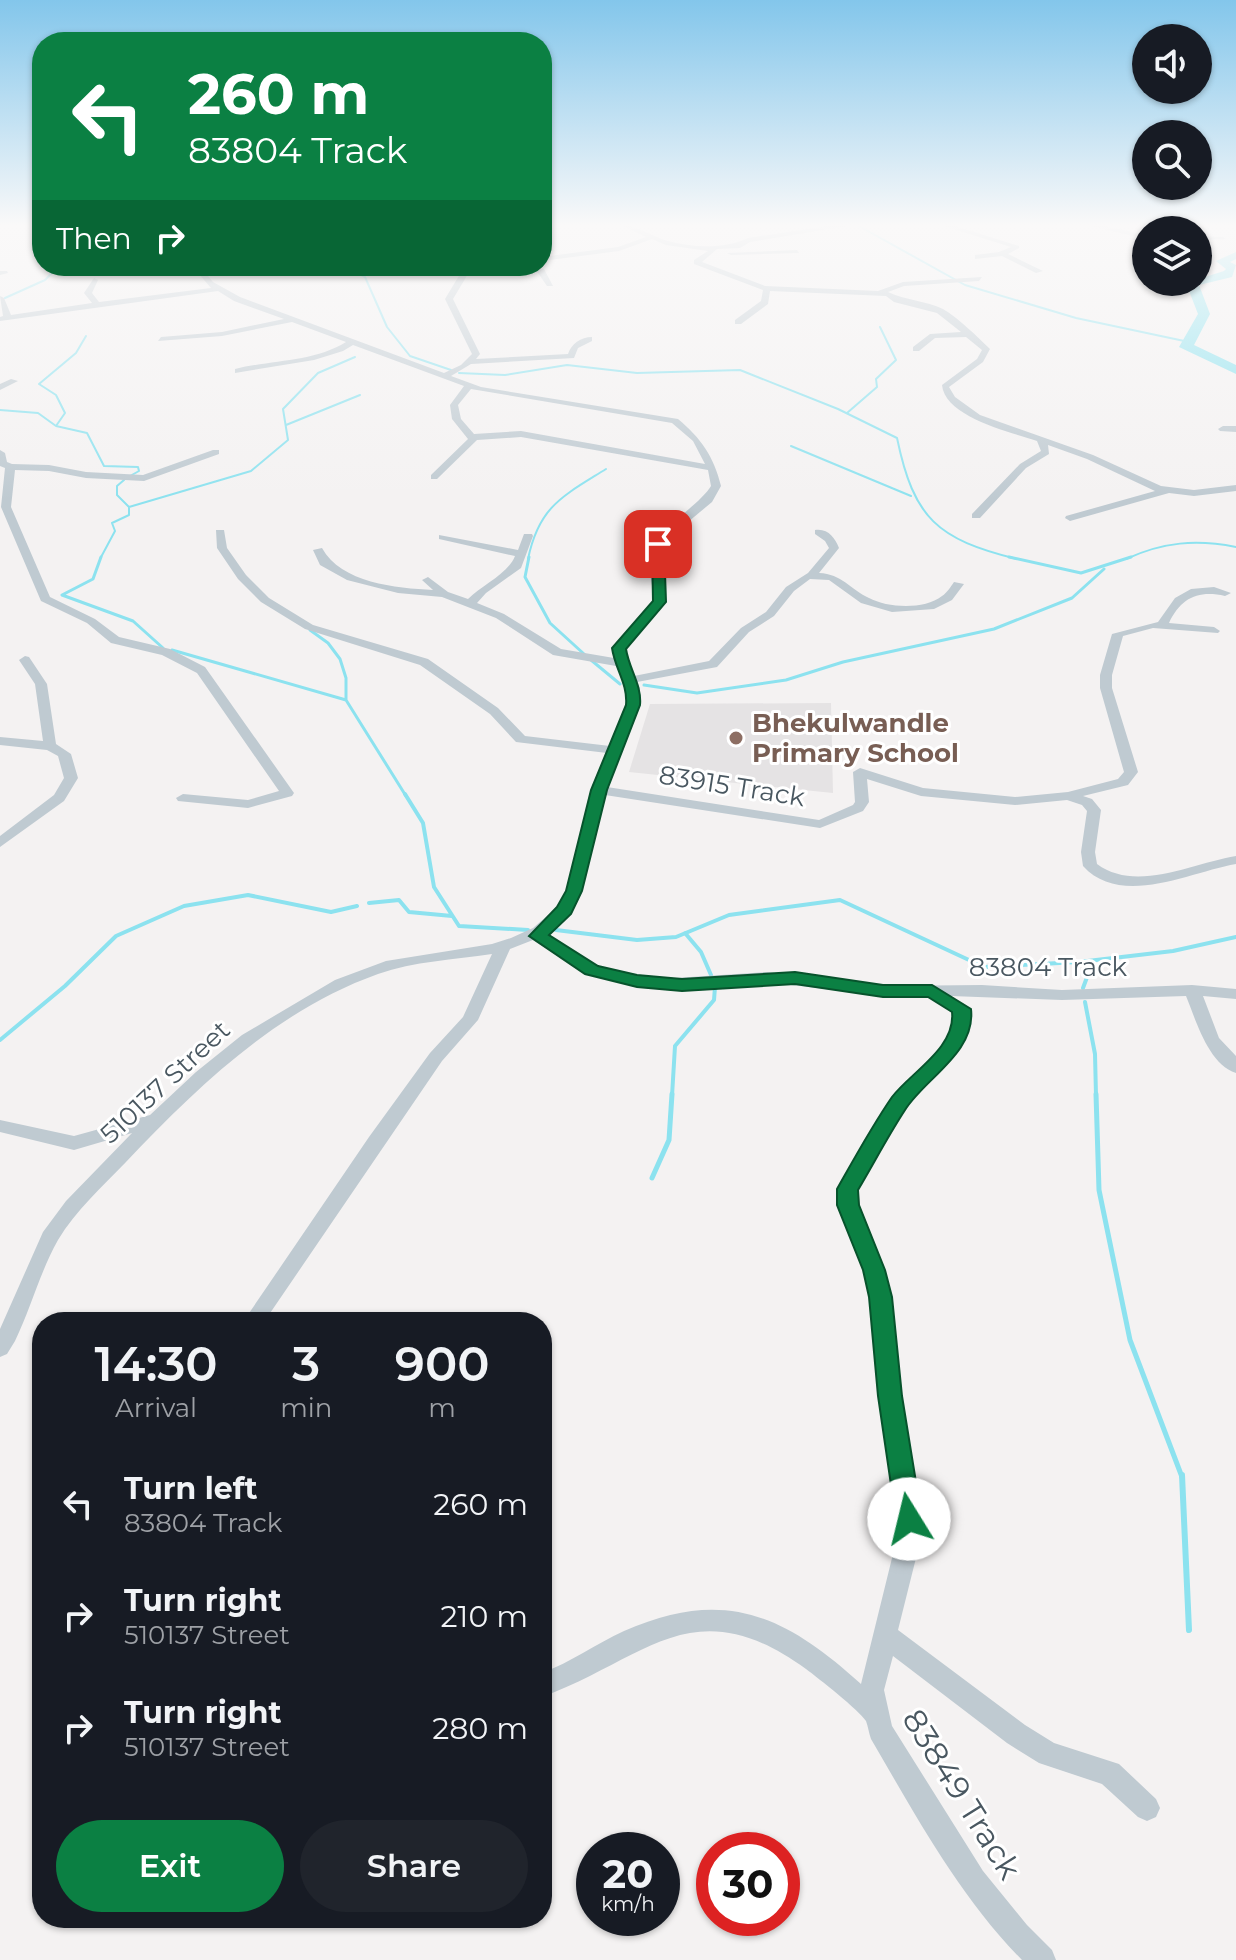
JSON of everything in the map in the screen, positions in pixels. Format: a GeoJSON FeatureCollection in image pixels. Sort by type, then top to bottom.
{"type":"FeatureCollection","features":[{"type":"Feature","properties":{"kind":"street"},"geometry":{"type":"LineString","coordinates":[[284,316],[469,386],[512,396],[672,420],[693,435],[712,468],[714,491],[664,535],[655,549],[660,602],[621,644],[621,663],[630,680],[713,664],[745,630],[773,611],[790,589],[812,575],[834,548],[830,539],[819,532]]}},
{"type":"Feature","properties":{"kind":"street"},"geometry":{"type":"LineString","coordinates":[[458,316],[476,352],[470,362]]}},
{"type":"Feature","properties":{"kind":"street"},"geometry":{"type":"LineString","coordinates":[[738,322],[745,316]]}},
{"type":"Feature","properties":{"kind":"street"},"geometry":{"type":"LineString","coordinates":[[951,346],[941,327],[951,318],[985,348],[985,356],[953,376],[945,389],[960,407],[984,420],[1040,438],[1166,491],[1194,493],[1236,488]]}},
{"type":"Feature","properties":{"kind":"street"},"geometry":{"type":"LineString","coordinates":[[161,339],[236,332],[292,320]]}},
{"type":"Feature","properties":{"kind":"street"},"geometry":{"type":"LineString","coordinates":[[916,349],[929,338],[971,334]]}},
{"type":"Feature","properties":{"kind":"street"},"geometry":{"type":"LineString","coordinates":[[444,376],[470,362],[571,356],[574,347],[589,339]]}},
{"type":"Feature","properties":{"kind":"street"},"geometry":{"type":"LineString","coordinates":[[238,371],[279,360],[331,354],[350,343]]}},
{"type":"Feature","properties":{"kind":"street"},"geometry":{"type":"LineString","coordinates":[[0,387],[14,381]]}},
{"type":"Feature","properties":{"kind":"street"},"geometry":{"type":"LineString","coordinates":[[469,386],[454,405],[457,419],[473,437]]}},
{"type":"Feature","properties":{"kind":"street"},"geometry":{"type":"LineString","coordinates":[[1223,429],[1236,429]]}},
{"type":"Feature","properties":{"kind":"street"},"geometry":{"type":"LineString","coordinates":[[434,477],[457,458],[473,437],[521,434],[712,468]]}},
{"type":"Feature","properties":{"kind":"street"},"geometry":{"type":"LineString","coordinates":[[976,516],[1023,466],[1046,452],[1040,438]]}},
{"type":"Feature","properties":{"kind":"street"},"geometry":{"type":"LineString","coordinates":[[0,453],[3,464],[10,467],[144,478],[216,452]]}},
{"type":"Feature","properties":{"kind":"street"},"geometry":{"type":"LineString","coordinates":[[10,467],[3,508],[45,599],[91,621],[115,640],[166,652],[201,670],[287,793],[262,804],[247,806],[183,798]]}},
{"type":"Feature","properties":{"kind":"street"},"geometry":{"type":"LineString","coordinates":[[1070,518],[1166,491]]}},
{"type":"Feature","properties":{"kind":"street"},"geometry":{"type":"LineString","coordinates":[[220,532],[222,548],[232,566],[249,585],[265,600],[309,627],[424,662],[494,711],[521,739],[613,750]]}},
{"type":"Feature","properties":{"kind":"street"},"geometry":{"type":"LineString","coordinates":[[470,604],[482,591],[517,566],[528,536]]}},
{"type":"Feature","properties":{"kind":"street"},"geometry":{"type":"LineString","coordinates":[[443,537],[522,554]]}},
{"type":"Feature","properties":{"kind":"street"},"geometry":{"type":"LineString","coordinates":[[318,550],[324,563],[348,575],[398,590],[444,594],[510,621],[557,652],[621,663]]}},
{"type":"Feature","properties":{"kind":"street"},"geometry":{"type":"LineString","coordinates":[[812,575],[832,577],[871,604],[911,610],[940,603],[958,584]]}},
{"type":"Feature","properties":{"kind":"street"},"geometry":{"type":"LineString","coordinates":[[428,580],[444,594]]}},
{"type":"Feature","properties":{"kind":"street"},"geometry":{"type":"LineString","coordinates":[[1162,625],[1171,605],[1179,597],[1208,588],[1225,593]]}},
{"type":"Feature","properties":{"kind":"street"},"geometry":{"type":"LineString","coordinates":[[1068,796],[1115,785],[1128,778],[1131,772],[1121,750],[1118,720],[1106,688],[1112,646],[1118,634],[1162,625],[1214,631]]}},
{"type":"Feature","properties":{"kind":"street"},"geometry":{"type":"LineString","coordinates":[[25,660],[41,684],[44,746]]}},
{"type":"Feature","properties":{"kind":"street","name":"510137 Street"},"geometry":{"type":"LineString","coordinates":[[0,1348],[51,1234],[155,1120],[214,1063],[250,1035],[345,982],[406,961],[503,947],[537,936],[565,910],[574,891],[599,790],[634,701],[630,680]]}},
{"type":"Feature","properties":{"kind":"street"},"geometry":{"type":"LineString","coordinates":[[0,741],[44,746],[66,758],[71,778],[47,809],[0,843]]}},
{"type":"Feature","properties":{"kind":"street","name":"83915 Track"},"geometry":{"type":"LineString","coordinates":[[599,790],[820,824],[858,808],[862,802],[860,772],[921,792],[1015,801],[1068,796]]}},
{"type":"Feature","properties":{"kind":"street"},"geometry":{"type":"LineString","coordinates":[[1068,796],[1087,802],[1094,810],[1088,852],[1090,866],[1112,881],[1130,884],[1190,867],[1236,860]]}},
{"type":"Feature","properties":{"kind":"street","name":"83804 Track"},"geometry":{"type":"LineString","coordinates":[[537,936],[592,970],[637,981],[682,985],[795,978],[883,991],[982,990],[1062,995],[1192,990],[1236,994]]}},
{"type":"Feature","properties":{"kind":"street"},"geometry":{"type":"LineString","coordinates":[[260,1312],[436,1057],[470,1020],[503,947]]}},
{"type":"Feature","properties":{"kind":"street"},"geometry":{"type":"LineString","coordinates":[[932,991],[961,1009],[982,990]]}},
{"type":"Feature","properties":{"kind":"street"},"geometry":{"type":"LineString","coordinates":[[1192,990],[1212,1041],[1236,1067]]}},
{"type":"Feature","properties":{"kind":"street","name":"83849 Track"},"geometry":{"type":"LineString","coordinates":[[961,1009],[963,1022],[949,1049],[900,1101],[847,1189],[848,1205],[874,1270],[880,1297],[890,1396],[909,1519],[905,1554],[872,1690],[880,1730],[946,1838],[983,1892],[1042,1960]]}},
{"type":"Feature","properties":{"kind":"street"},"geometry":{"type":"LineString","coordinates":[[0,1126],[74,1143],[155,1120]]}},
{"type":"Feature","properties":{"kind":"street"},"geometry":{"type":"LineString","coordinates":[[552,1681],[590,1665],[631,1640],[664,1626],[698,1619],[749,1622],[827,1667],[874,1712]]}},
{"type":"Feature","properties":{"kind":"street"},"geometry":{"type":"LineString","coordinates":[[885,1635],[1016,1734],[1048,1754],[1110,1773],[1147,1808]]}},
{"type":"Feature","properties":{"kind":"shaded area","name":"Bhekulwandle Primary School"},"geometry":{"type":"Polygon","coordinates":[[[831,703],[833,793],[629,772],[650,704],[831,703]]]}},
{"type":"Feature","properties":{"kind":"waterway"},"geometry":{"type":"LineString","coordinates":[[382,316],[410,356],[451,370]]}},
{"type":"Feature","properties":{"kind":"waterway"},"geometry":{"type":"LineString","coordinates":[[1071,316],[1189,342]]}},
{"type":"Feature","properties":{"kind":"waterway"},"geometry":{"type":"LineString","coordinates":[[1203,316],[1186,347],[1236,370]]}},
{"type":"Feature","properties":{"kind":"waterway"},"geometry":{"type":"LineString","coordinates":[[847,413],[877,387],[876,379],[896,360],[880,327]]}},
{"type":"Feature","properties":{"kind":"waterway"},"geometry":{"type":"LineString","coordinates":[[56,426],[65,413],[56,395],[39,384],[76,353],[86,336]]}},
{"type":"Feature","properties":{"kind":"waterway"},"geometry":{"type":"LineString","coordinates":[[129,507],[251,471],[288,440],[283,409],[318,373],[355,357]]}},
{"type":"Feature","properties":{"kind":"waterway"},"geometry":{"type":"LineString","coordinates":[[459,373],[505,375],[567,365],[637,373],[740,370],[838,409],[897,438],[912,488],[921,507],[933,521],[967,543],[1014,558]]}},
{"type":"Feature","properties":{"kind":"waterway"},"geometry":{"type":"LineString","coordinates":[[286,425],[360,395]]}},
{"type":"Feature","properties":{"kind":"waterway"},"geometry":{"type":"LineString","coordinates":[[0,410],[38,413],[56,426]]}},
{"type":"Feature","properties":{"kind":"waterway"},"geometry":{"type":"LineString","coordinates":[[56,426],[87,433],[104,466],[138,467],[139,471],[130,476]]}},
{"type":"Feature","properties":{"kind":"waterway"},"geometry":{"type":"LineString","coordinates":[[791,446],[911,496]]}},
{"type":"Feature","properties":{"kind":"waterway"},"geometry":{"type":"LineString","coordinates":[[528,559],[546,514],[565,495],[606,469]]}},
{"type":"Feature","properties":{"kind":"waterway"},"geometry":{"type":"LineString","coordinates":[[124,480],[117,486],[117,495],[129,507]]}},
{"type":"Feature","properties":{"kind":"waterway"},"geometry":{"type":"LineString","coordinates":[[101,557],[115,531],[112,523],[129,515],[129,507]]}},
{"type":"Feature","properties":{"kind":"waterway"},"geometry":{"type":"LineString","coordinates":[[1126,559],[1153,549],[1180,544],[1207,543],[1236,547]]}},
{"type":"Feature","properties":{"kind":"waterway"},"geometry":{"type":"LineString","coordinates":[[101,557],[93,579],[62,595],[133,621],[163,648]]}},
{"type":"Feature","properties":{"kind":"waterway"},"geometry":{"type":"LineString","coordinates":[[529,557],[525,577],[550,623],[584,654]]}},
{"type":"Feature","properties":{"kind":"waterway"},"geometry":{"type":"LineString","coordinates":[[1009,557],[1014,558]]}},
{"type":"Feature","properties":{"kind":"waterway"},"geometry":{"type":"LineString","coordinates":[[1014,558],[1081,573],[1131,557]]}},
{"type":"Feature","properties":{"kind":"waterway"},"geometry":{"type":"LineString","coordinates":[[644,685],[697,693],[786,680],[843,662],[994,629],[1072,598],[1104,569]]}},
{"type":"Feature","properties":{"kind":"waterway"},"geometry":{"type":"LineString","coordinates":[[310,630],[328,643],[340,659],[346,678],[346,700]]}},
{"type":"Feature","properties":{"kind":"waterway"},"geometry":{"type":"LineString","coordinates":[[172,650],[346,700]]}},
{"type":"Feature","properties":{"kind":"waterway"},"geometry":{"type":"LineString","coordinates":[[591,660],[620,684]]}},
{"type":"Feature","properties":{"kind":"waterway"},"geometry":{"type":"LineString","coordinates":[[346,700],[406,796]]}},
{"type":"Feature","properties":{"kind":"waterway"},"geometry":{"type":"LineString","coordinates":[[405,794],[423,823],[434,887],[459,926],[528,930]]}},
{"type":"Feature","properties":{"kind":"waterway"},"geometry":{"type":"LineString","coordinates":[[0,1040],[65,986],[116,936],[184,906],[248,895],[331,912],[357,906]]}},
{"type":"Feature","properties":{"kind":"waterway"},"geometry":{"type":"LineString","coordinates":[[369,903],[399,900],[409,912],[452,916]]}},
{"type":"Feature","properties":{"kind":"waterway"},"geometry":{"type":"LineString","coordinates":[[685,933],[729,915],[840,900],[984,967],[1079,962],[1173,951],[1236,937]]}},
{"type":"Feature","properties":{"kind":"waterway"},"geometry":{"type":"LineString","coordinates":[[556,930],[637,940],[676,937],[685,933]]}},
{"type":"Feature","properties":{"kind":"waterway"},"geometry":{"type":"LineString","coordinates":[[685,933],[701,952],[711,975]]}},
{"type":"Feature","properties":{"kind":"waterway"},"geometry":{"type":"LineString","coordinates":[[1083,988],[1093,961]]}},
{"type":"Feature","properties":{"kind":"waterway"},"geometry":{"type":"LineString","coordinates":[[672,1096],[675,1046],[714,1000],[715,987]]}},
{"type":"Feature","properties":{"kind":"waterway"},"geometry":{"type":"LineString","coordinates":[[1085,1002],[1095,1054],[1096,1096]]}},
{"type":"Feature","properties":{"kind":"waterway"},"geometry":{"type":"LineString","coordinates":[[652,1178],[669,1140],[672,1094]]}},
{"type":"Feature","properties":{"kind":"waterway"},"geometry":{"type":"LineString","coordinates":[[1096,1094],[1099,1190],[1130,1340],[1182,1477]]}},
{"type":"Feature","properties":{"kind":"waterway"},"geometry":{"type":"LineString","coordinates":[[1182,1475],[1189,1630]]}},
{"type":"Feature","properties":{"kind":"place","name":"Bhekulwandle Primary School"},"geometry":{"type":"Point","coordinates":[736,738]}},
{"type":"Feature","properties":{"kind":"route"},"geometry":{"type":"LineString","coordinates":[[658,544],[655,549],[660,602],[625,637],[619,648],[621,663],[634,692],[633,705],[610,756],[599,790],[574,891],[565,910],[537,936],[550,941],[592,970],[637,981],[682,985],[767,977],[795,978],[883,991],[932,991],[961,1009],[963,1022],[949,1049],[900,1101],[847,1189],[848,1205],[874,1270],[880,1297],[890,1396],[909,1519]]}}]}
